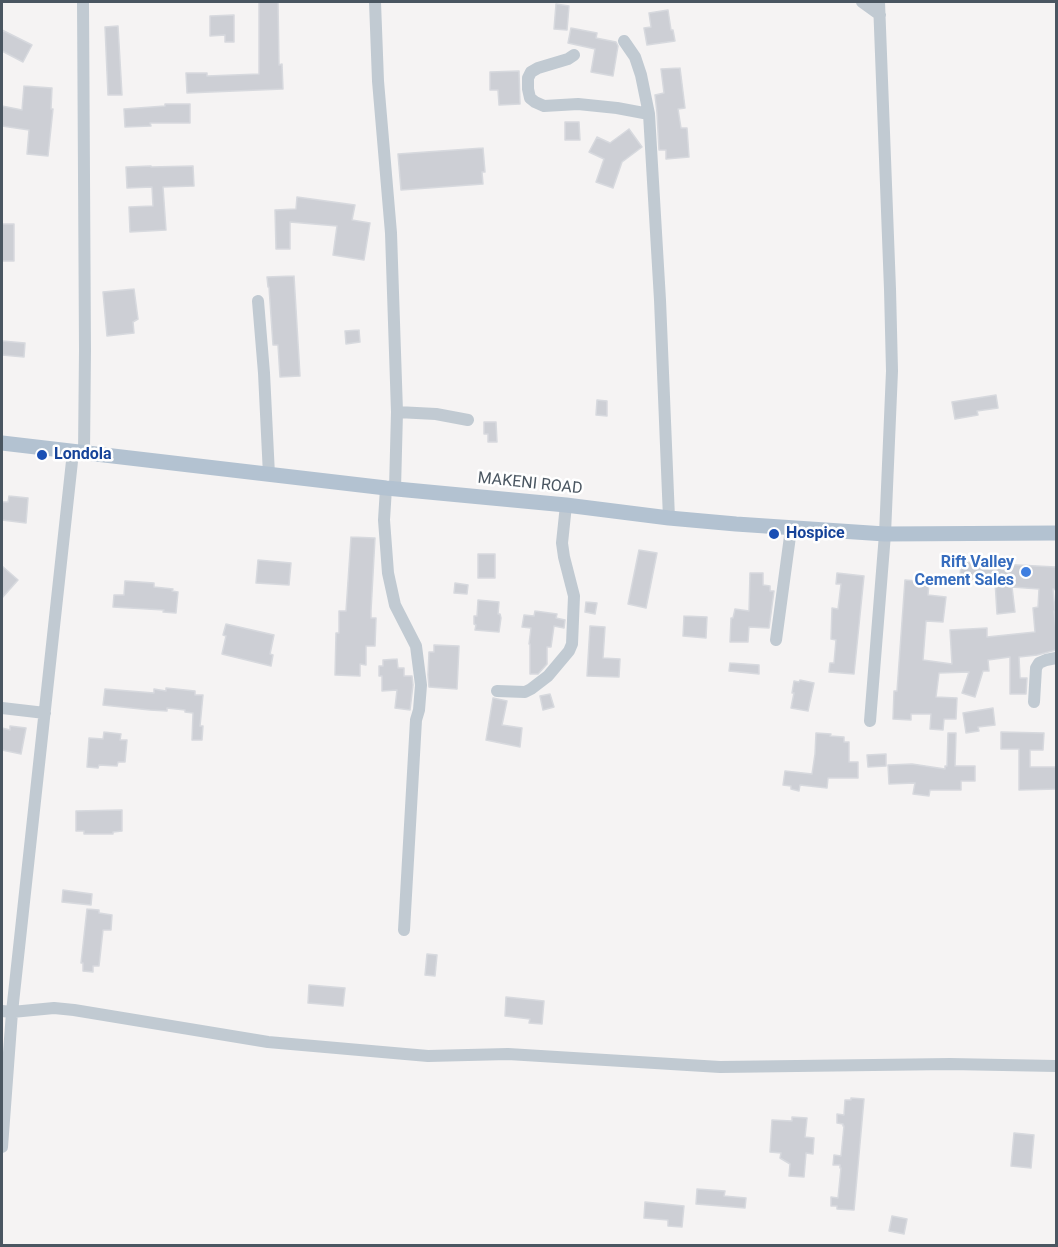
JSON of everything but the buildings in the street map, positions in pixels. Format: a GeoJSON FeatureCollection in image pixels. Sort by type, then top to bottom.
{"type":"FeatureCollection","features":[{"type":"Feature","properties":{"kind":"main road","name":"MAKENI ROAD"},"geometry":{"type":"LineString","coordinates":[[2,443],[391,489],[791,529],[885,534],[1056,533]]}},
{"type":"Feature","properties":{"kind":"street"},"geometry":{"type":"LineString","coordinates":[[2,1147],[7,1012],[78,452],[85,338],[83,2]]}},
{"type":"Feature","properties":{"kind":"street"},"geometry":{"type":"LineString","coordinates":[[375,2],[378,81],[391,233],[397,412],[391,489],[384,520],[388,573],[395,605],[416,646],[421,685],[416,720],[404,930]]}},
{"type":"Feature","properties":{"kind":"street"},"geometry":{"type":"LineString","coordinates":[[862,2],[880,15]]}},
{"type":"Feature","properties":{"kind":"street"},"geometry":{"type":"LineString","coordinates":[[870,721],[885,534],[892,371],[879,2]]}},
{"type":"Feature","properties":{"kind":"street"},"geometry":{"type":"LineString","coordinates":[[624,41],[635,57],[649,114],[669,518]]}},
{"type":"Feature","properties":{"kind":"street"},"geometry":{"type":"LineString","coordinates":[[574,55],[531,72],[528,78],[530,98],[544,106],[579,104],[649,114]]}},
{"type":"Feature","properties":{"kind":"street"},"geometry":{"type":"LineString","coordinates":[[258,302],[269,475]]}},
{"type":"Feature","properties":{"kind":"street"},"geometry":{"type":"LineString","coordinates":[[397,412],[435,414],[468,420]]}},
{"type":"Feature","properties":{"kind":"street"},"geometry":{"type":"LineString","coordinates":[[496,691],[525,693],[548,676],[572,644],[574,596],[562,543],[566,505]]}},
{"type":"Feature","properties":{"kind":"street"},"geometry":{"type":"LineString","coordinates":[[776,640],[791,529]]}},
{"type":"Feature","properties":{"kind":"street"},"geometry":{"type":"LineString","coordinates":[[1034,702],[1036,668],[1039,663],[1056,658]]}},
{"type":"Feature","properties":{"kind":"street"},"geometry":{"type":"LineString","coordinates":[[2,708],[45,713]]}},
{"type":"Feature","properties":{"kind":"street"},"geometry":{"type":"LineString","coordinates":[[7,1012],[54,1008],[74,1010],[268,1042],[428,1056],[508,1054],[720,1067],[938,1064],[1056,1066]]}},
{"type":"Feature","properties":{"kind":"place","name":"Londola"},"geometry":{"type":"Point","coordinates":[42,455]}},
{"type":"Feature","properties":{"kind":"place","name":"Hospice"},"geometry":{"type":"Point","coordinates":[774,534]}},
{"type":"Feature","properties":{"kind":"place","name":"Rift Valley Cement Sales"},"geometry":{"type":"Point","coordinates":[1026,572]}}]}
